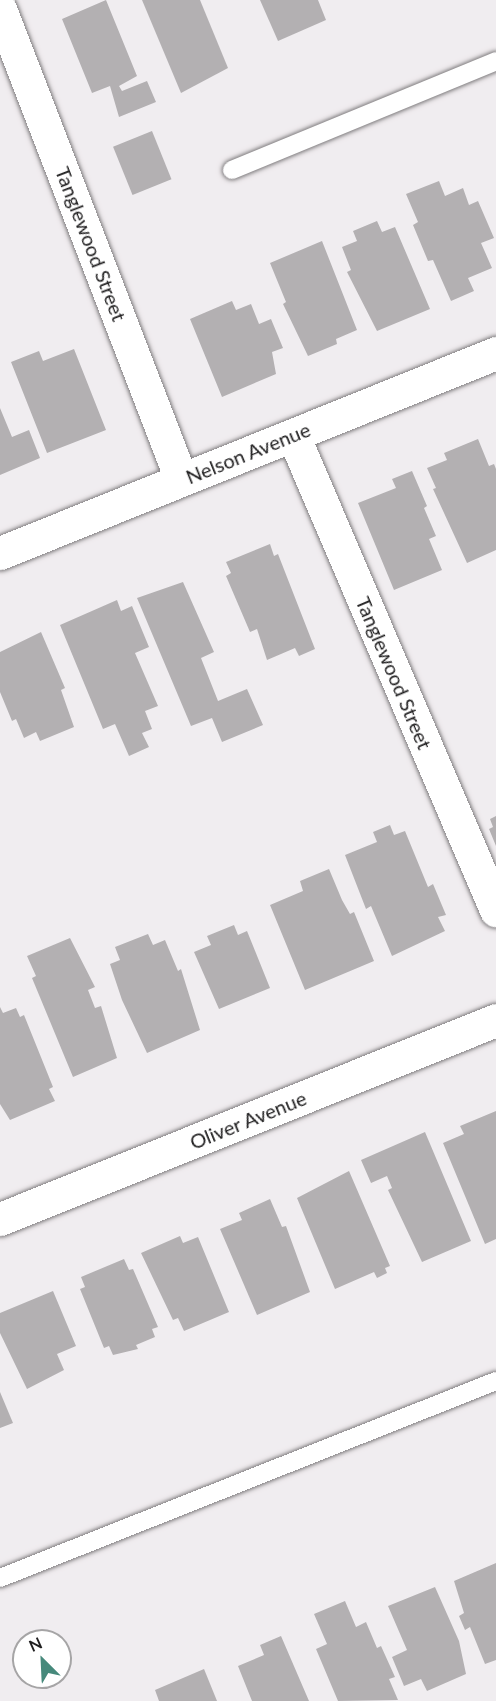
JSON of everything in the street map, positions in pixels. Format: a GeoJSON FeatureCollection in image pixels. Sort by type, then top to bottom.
{"type":"FeatureCollection","features":[{"type":"Feature","properties":{"kind":"street","name":"Tanglewood Street"},"geometry":{"type":"LineString","coordinates":[[0,9],[181,479]]}},
{"type":"Feature","properties":{"kind":"street","name":"Nelson Avenue"},"geometry":{"type":"LineString","coordinates":[[0,553],[496,352]]}},
{"type":"Feature","properties":{"kind":"street","name":"Tanglewood Street"},"geometry":{"type":"LineString","coordinates":[[293,435],[496,910]]}},
{"type":"Feature","properties":{"kind":"street","name":"Oliver Avenue"},"geometry":{"type":"LineString","coordinates":[[0,1219],[496,1020]]}},
{"type":"Feature","properties":{"kind":"lane"},"geometry":{"type":"LineString","coordinates":[[232,170],[496,61]]}},
{"type":"Feature","properties":{"kind":"lane"},"geometry":{"type":"LineString","coordinates":[[0,1578],[496,1381]]}},
{"type":"Feature","properties":{"kind":"building"},"geometry":{"type":"Polygon","coordinates":[[[106,0],[137,76],[119,86],[122,91],[147,81],[156,102],[119,117],[110,86],[92,93],[62,19],[106,0]]]}},
{"type":"Feature","properties":{"kind":"building"},"geometry":{"type":"Polygon","coordinates":[[[142,0],[200,0],[228,68],[181,93],[142,0]]]}},
{"type":"Feature","properties":{"kind":"building"},"geometry":{"type":"Polygon","coordinates":[[[260,0],[318,0],[326,20],[278,41],[260,0]]]}},
{"type":"Feature","properties":{"kind":"building"},"geometry":{"type":"Polygon","coordinates":[[[152,131],[171,179],[133,195],[113,147],[152,131]]]}},
{"type":"Feature","properties":{"kind":"building"},"geometry":{"type":"Polygon","coordinates":[[[439,181],[445,196],[463,188],[469,205],[478,201],[494,238],[481,243],[492,268],[468,278],[474,291],[451,301],[433,260],[428,261],[413,225],[418,222],[406,194],[439,181]]]}},
{"type":"Feature","properties":{"kind":"building"},"geometry":{"type":"Polygon","coordinates":[[[377,221],[382,232],[395,227],[430,309],[377,331],[347,272],[351,270],[342,247],[357,241],[353,231],[377,221]]]}},
{"type":"Feature","properties":{"kind":"building"},"geometry":{"type":"Polygon","coordinates":[[[322,241],[357,330],[336,339],[337,344],[308,356],[283,304],[286,302],[270,263],[322,241]]]}},
{"type":"Feature","properties":{"kind":"building"},"geometry":{"type":"Polygon","coordinates":[[[232,301],[236,310],[251,304],[259,324],[271,319],[283,348],[272,352],[276,374],[222,397],[190,319],[232,301]]]}},
{"type":"Feature","properties":{"kind":"building"},"geometry":{"type":"Polygon","coordinates":[[[74,349],[106,430],[47,453],[11,362],[39,351],[43,361],[74,349]]]}},
{"type":"Feature","properties":{"kind":"building"},"geometry":{"type":"Polygon","coordinates":[[[0,408],[12,437],[29,430],[40,458],[0,475],[0,408]]]}},
{"type":"Feature","properties":{"kind":"building"},"geometry":{"type":"Polygon","coordinates":[[[478,439],[489,466],[494,464],[496,469],[496,550],[467,563],[433,489],[436,488],[427,468],[447,460],[444,453],[478,439]]]}},
{"type":"Feature","properties":{"kind":"building"},"geometry":{"type":"Polygon","coordinates":[[[412,471],[427,506],[424,508],[436,536],[429,539],[442,570],[394,590],[358,503],[396,488],[392,479],[412,471]]]}},
{"type":"Feature","properties":{"kind":"building"},"geometry":{"type":"Polygon","coordinates":[[[270,544],[274,556],[278,554],[315,649],[299,656],[295,648],[267,660],[257,629],[250,632],[226,576],[231,573],[226,562],[270,544]]]}},
{"type":"Feature","properties":{"kind":"building"},"geometry":{"type":"Polygon","coordinates":[[[183,582],[214,652],[201,658],[218,701],[247,689],[263,725],[222,742],[212,718],[191,726],[137,598],[183,582]]]}},
{"type":"Feature","properties":{"kind":"building"},"geometry":{"type":"Polygon","coordinates":[[[117,600],[121,611],[132,606],[149,647],[135,653],[158,706],[145,711],[152,729],[142,733],[149,747],[129,756],[115,724],[103,729],[60,625],[117,600]]]}},
{"type":"Feature","properties":{"kind":"building"},"geometry":{"type":"Polygon","coordinates":[[[41,632],[65,688],[61,690],[74,727],[40,741],[36,732],[24,738],[16,719],[12,721],[0,692],[0,652],[41,632]]]}},
{"type":"Feature","properties":{"kind":"building"},"geometry":{"type":"Polygon","coordinates":[[[496,816],[496,846],[489,829],[493,827],[490,819],[496,816]]]}},
{"type":"Feature","properties":{"kind":"building"},"geometry":{"type":"Polygon","coordinates":[[[390,825],[394,835],[405,831],[428,887],[433,884],[446,915],[438,917],[445,931],[392,956],[371,906],[366,909],[345,855],[377,842],[373,832],[390,825]]]}},
{"type":"Feature","properties":{"kind":"building"},"geometry":{"type":"Polygon","coordinates":[[[329,869],[350,914],[354,912],[374,961],[305,990],[270,905],[303,891],[300,881],[329,869]]]}},
{"type":"Feature","properties":{"kind":"building"},"geometry":{"type":"Polygon","coordinates":[[[234,925],[238,935],[247,931],[270,988],[219,1009],[194,952],[211,945],[207,936],[234,925]]]}},
{"type":"Feature","properties":{"kind":"building"},"geometry":{"type":"Polygon","coordinates":[[[148,934],[153,945],[165,940],[178,971],[181,969],[200,1030],[147,1053],[122,1000],[110,964],[120,960],[115,947],[148,934]]]}},
{"type":"Feature","properties":{"kind":"building"},"geometry":{"type":"Polygon","coordinates":[[[70,938],[95,987],[88,990],[95,1008],[101,1006],[117,1058],[73,1077],[32,978],[36,976],[27,956],[70,938]]]}},
{"type":"Feature","properties":{"kind":"building"},"geometry":{"type":"Polygon","coordinates":[[[0,1007],[3,1013],[16,1008],[20,1017],[24,1015],[53,1087],[49,1089],[55,1101],[10,1120],[0,1104],[0,1007]]]}},
{"type":"Feature","properties":{"kind":"building"},"geometry":{"type":"Polygon","coordinates":[[[496,1111],[496,1239],[485,1244],[443,1143],[464,1134],[460,1126],[496,1111]]]}},
{"type":"Feature","properties":{"kind":"building"},"geometry":{"type":"Polygon","coordinates":[[[425,1132],[471,1241],[422,1262],[388,1190],[392,1188],[387,1176],[371,1183],[361,1160],[425,1132]]]}},
{"type":"Feature","properties":{"kind":"building"},"geometry":{"type":"Polygon","coordinates":[[[349,1171],[390,1266],[385,1268],[387,1273],[377,1278],[374,1272],[335,1289],[297,1198],[349,1171]]]}},
{"type":"Feature","properties":{"kind":"building"},"geometry":{"type":"Polygon","coordinates":[[[270,1199],[282,1227],[286,1226],[310,1292],[257,1315],[220,1229],[242,1220],[239,1213],[270,1199]]]}},
{"type":"Feature","properties":{"kind":"building"},"geometry":{"type":"Polygon","coordinates":[[[180,1236],[183,1243],[198,1237],[229,1312],[184,1331],[178,1318],[173,1320],[141,1253],[180,1236]]]}},
{"type":"Feature","properties":{"kind":"building"},"geometry":{"type":"Polygon","coordinates":[[[124,1259],[129,1270],[133,1269],[158,1327],[152,1329],[155,1337],[136,1345],[138,1349],[113,1355],[109,1346],[104,1348],[80,1289],[85,1287],[81,1277],[124,1259]]]}},
{"type":"Feature","properties":{"kind":"building"},"geometry":{"type":"Polygon","coordinates":[[[53,1291],[76,1346],[57,1354],[64,1370],[27,1389],[0,1333],[0,1313],[53,1291]]]}},
{"type":"Feature","properties":{"kind":"building"},"geometry":{"type":"Polygon","coordinates":[[[0,1392],[13,1423],[0,1428],[0,1392]]]}},
{"type":"Feature","properties":{"kind":"building"},"geometry":{"type":"Polygon","coordinates":[[[496,1563],[496,1660],[485,1664],[470,1627],[465,1630],[459,1616],[464,1613],[454,1581],[496,1563]]]}},
{"type":"Feature","properties":{"kind":"building"},"geometry":{"type":"Polygon","coordinates":[[[435,1587],[459,1641],[466,1674],[427,1691],[421,1679],[404,1686],[392,1657],[407,1650],[388,1606],[435,1587]]]}},
{"type":"Feature","properties":{"kind":"building"},"geometry":{"type":"Polygon","coordinates":[[[345,1601],[356,1627],[366,1622],[377,1648],[381,1646],[395,1677],[389,1679],[398,1700],[338,1701],[316,1649],[327,1644],[314,1614],[345,1601]]]}},
{"type":"Feature","properties":{"kind":"building"},"geometry":{"type":"Polygon","coordinates":[[[281,1636],[309,1701],[252,1701],[238,1666],[264,1655],[260,1645],[281,1636]]]}},
{"type":"Feature","properties":{"kind":"building"},"geometry":{"type":"Polygon","coordinates":[[[204,1669],[217,1701],[159,1701],[155,1690],[204,1669]]]}}]}
